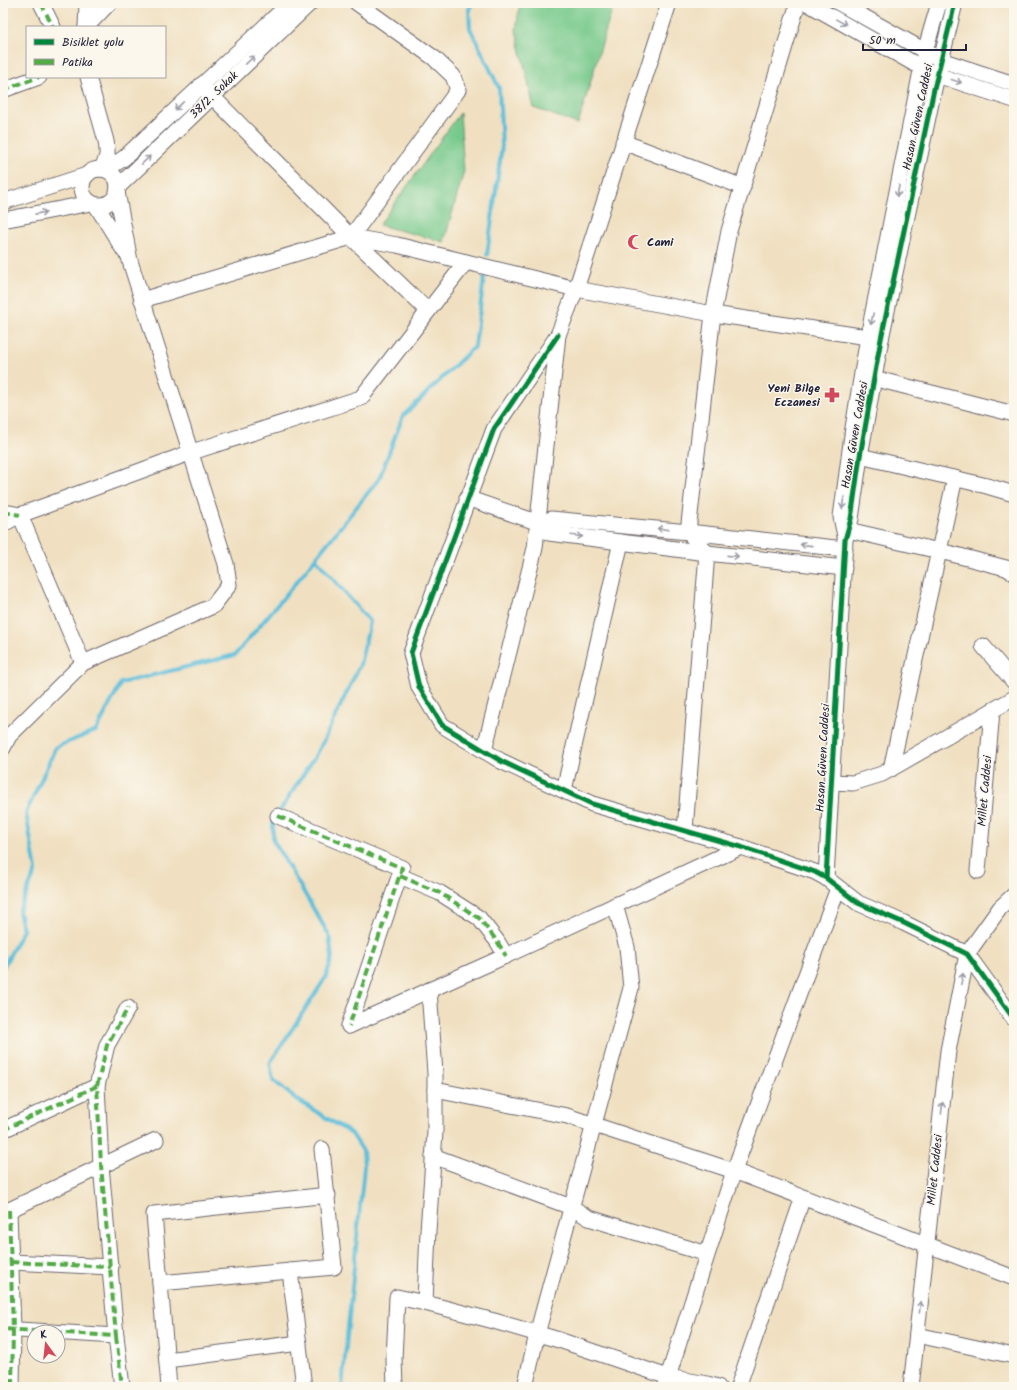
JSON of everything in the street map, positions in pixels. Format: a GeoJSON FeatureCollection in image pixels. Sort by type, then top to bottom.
{"type":"FeatureCollection","features":[{"type":"Feature","properties":{"kind":"street"},"geometry":{"type":"LineString","coordinates":[[41,3],[52,26]]}},
{"type":"Feature","properties":{"kind":"street"},"geometry":{"type":"LineString","coordinates":[[86,26],[87,3]]}},
{"type":"Feature","properties":{"kind":"street"},"geometry":{"type":"LineString","coordinates":[[87,26],[109,3]]}},
{"type":"Feature","properties":{"kind":"street","name":"38/2. Sokak"},"geometry":{"type":"LineString","coordinates":[[104,170],[124,158],[290,3]]}},
{"type":"Feature","properties":{"kind":"street","name":"38/2. Sokak"},"geometry":{"type":"LineString","coordinates":[[118,190],[310,3]]}},
{"type":"Feature","properties":{"kind":"street"},"geometry":{"type":"LineString","coordinates":[[351,237],[458,90],[453,76],[434,58],[356,3]]}},
{"type":"Feature","properties":{"kind":"street"},"geometry":{"type":"LineString","coordinates":[[669,3],[576,289],[558,335],[494,429],[467,498],[411,653],[419,687],[442,725],[501,761],[592,804],[685,830],[806,868],[826,878],[858,903],[904,922],[967,954],[1014,1019]]}},
{"type":"Feature","properties":{"kind":"street"},"geometry":{"type":"LineString","coordinates":[[685,830],[707,553],[688,532],[713,314],[729,231],[798,3]]}},
{"type":"Feature","properties":{"kind":"street"},"geometry":{"type":"LineString","coordinates":[[807,3],[922,68],[937,75],[1014,100]]}},
{"type":"Feature","properties":{"kind":"street"},"geometry":{"type":"LineString","coordinates":[[839,3],[941,60],[1014,84]]}},
{"type":"Feature","properties":{"kind":"street","name":"Hasan Güven Caddesi"},"geometry":{"type":"LineString","coordinates":[[826,878],[846,540],[851,519],[860,456],[868,377],[925,51],[939,3]]}},
{"type":"Feature","properties":{"kind":"street","name":"Hasan Güven Caddesi"},"geometry":{"type":"LineString","coordinates":[[875,338],[955,3]]}},
{"type":"Feature","properties":{"kind":"street"},"geometry":{"type":"LineString","coordinates":[[3,90],[36,78]]}},
{"type":"Feature","properties":{"kind":"street"},"geometry":{"type":"LineString","coordinates":[[88,78],[106,141],[108,158],[104,170]]}},
{"type":"Feature","properties":{"kind":"street"},"geometry":{"type":"LineString","coordinates":[[201,85],[351,237],[428,311]]}},
{"type":"Feature","properties":{"kind":"street"},"geometry":{"type":"LineString","coordinates":[[106,141],[121,147],[134,148]]}},
{"type":"Feature","properties":{"kind":"street"},"geometry":{"type":"LineString","coordinates":[[624,142],[743,188]]}},
{"type":"Feature","properties":{"kind":"street"},"geometry":{"type":"LineString","coordinates":[[3,202],[87,175],[96,170],[104,170],[115,177],[130,261],[192,452],[226,564],[229,585],[213,606],[82,663],[9,736],[3,748]]}},
{"type":"Feature","properties":{"kind":"street"},"geometry":{"type":"LineString","coordinates":[[87,175],[84,180],[82,190],[87,200],[94,204],[130,261]]}},
{"type":"Feature","properties":{"kind":"street"},"geometry":{"type":"LineString","coordinates":[[3,220],[94,204],[107,204],[112,201],[118,190]]}},
{"type":"Feature","properties":{"kind":"street"},"geometry":{"type":"LineString","coordinates":[[142,300],[351,237],[397,245],[576,289],[713,314],[875,338]]}},
{"type":"Feature","properties":{"kind":"street"},"geometry":{"type":"LineString","coordinates":[[3,524],[20,515],[192,452],[361,398],[466,262]]}},
{"type":"Feature","properties":{"kind":"street"},"geometry":{"type":"LineString","coordinates":[[484,751],[539,523],[558,335]]}},
{"type":"Feature","properties":{"kind":"street"},"geometry":{"type":"LineString","coordinates":[[868,377],[1014,414]]}},
{"type":"Feature","properties":{"kind":"street","name":"Hasan Güven Caddesi"},"geometry":{"type":"LineString","coordinates":[[846,540],[841,517],[853,428],[868,377]]}},
{"type":"Feature","properties":{"kind":"street"},"geometry":{"type":"LineString","coordinates":[[860,456],[955,478],[1014,494]]}},
{"type":"Feature","properties":{"kind":"street"},"geometry":{"type":"LineString","coordinates":[[891,769],[955,478]]}},
{"type":"Feature","properties":{"kind":"street"},"geometry":{"type":"LineString","coordinates":[[467,498],[539,523],[549,533],[707,553],[844,568]]}},
{"type":"Feature","properties":{"kind":"street"},"geometry":{"type":"LineString","coordinates":[[3,512],[20,515]]}},
{"type":"Feature","properties":{"kind":"street"},"geometry":{"type":"LineString","coordinates":[[20,515],[82,663]]}},
{"type":"Feature","properties":{"kind":"street"},"geometry":{"type":"LineString","coordinates":[[539,523],[551,519],[688,532],[846,540],[938,551],[1006,568],[1014,573]]}},
{"type":"Feature","properties":{"kind":"street"},"geometry":{"type":"LineString","coordinates":[[564,790],[621,542]]}},
{"type":"Feature","properties":{"kind":"street"},"geometry":{"type":"LineString","coordinates":[[983,646],[1014,682]]}},
{"type":"Feature","properties":{"kind":"street"},"geometry":{"type":"LineString","coordinates":[[832,782],[853,783],[882,774],[1014,698]]}},
{"type":"Feature","properties":{"kind":"street","name":"Millet Caddesi"},"geometry":{"type":"LineString","coordinates":[[978,871],[992,711]]}},
{"type":"Feature","properties":{"kind":"street"},"geometry":{"type":"LineString","coordinates":[[278,816],[402,868],[349,1026],[506,956],[741,847]]}},
{"type":"Feature","properties":{"kind":"street"},"geometry":{"type":"LineString","coordinates":[[400,876],[440,893],[478,918],[506,956]]}},
{"type":"Feature","properties":{"kind":"street"},"geometry":{"type":"LineString","coordinates":[[667,1382],[734,1171],[838,888]]}},
{"type":"Feature","properties":{"kind":"street"},"geometry":{"type":"LineString","coordinates":[[967,954],[1000,908],[1014,896]]}},
{"type":"Feature","properties":{"kind":"street"},"geometry":{"type":"LineString","coordinates":[[525,1387],[537,1334],[631,988],[627,947],[615,905]]}},
{"type":"Feature","properties":{"kind":"street","name":"Millet Caddesi"},"geometry":{"type":"LineString","coordinates":[[911,1387],[948,1051],[967,954]]}},
{"type":"Feature","properties":{"kind":"street"},"geometry":{"type":"LineString","coordinates":[[425,1303],[435,1132],[435,1073],[429,990]]}},
{"type":"Feature","properties":{"kind":"street"},"geometry":{"type":"LineString","coordinates":[[122,1387],[101,1165],[97,1086],[107,1045],[128,1008]]}},
{"type":"Feature","properties":{"kind":"street"},"geometry":{"type":"LineString","coordinates":[[3,1130],[97,1086]]}},
{"type":"Feature","properties":{"kind":"street"},"geometry":{"type":"LineString","coordinates":[[435,1090],[567,1116],[593,1124],[734,1171],[1014,1278]]}},
{"type":"Feature","properties":{"kind":"street"},"geometry":{"type":"LineString","coordinates":[[12,1387],[8,1329],[11,1262],[6,1212],[101,1165],[156,1140]]}},
{"type":"Feature","properties":{"kind":"street"},"geometry":{"type":"LineString","coordinates":[[160,1283],[334,1267],[328,1195],[322,1149]]}},
{"type":"Feature","properties":{"kind":"street"},"geometry":{"type":"LineString","coordinates":[[433,1156],[571,1207],[589,1218],[707,1254]]}},
{"type":"Feature","properties":{"kind":"street"},"geometry":{"type":"LineString","coordinates":[[169,1387],[154,1214],[328,1195]]}},
{"type":"Feature","properties":{"kind":"street"},"geometry":{"type":"LineString","coordinates":[[738,1387],[803,1197]]}},
{"type":"Feature","properties":{"kind":"street"},"geometry":{"type":"LineString","coordinates":[[11,1262],[111,1267]]}},
{"type":"Feature","properties":{"kind":"street"},"geometry":{"type":"LineString","coordinates":[[290,1271],[304,1387]]}},
{"type":"Feature","properties":{"kind":"street"},"geometry":{"type":"LineString","coordinates":[[395,1387],[394,1359],[397,1297],[425,1303],[537,1334],[667,1382],[707,1384],[718,1387]]}},
{"type":"Feature","properties":{"kind":"street"},"geometry":{"type":"LineString","coordinates":[[8,1329],[116,1336]]}},
{"type":"Feature","properties":{"kind":"street"},"geometry":{"type":"LineString","coordinates":[[917,1335],[1014,1356]]}},
{"type":"Feature","properties":{"kind":"street"},"geometry":{"type":"LineString","coordinates":[[167,1360],[299,1344]]}},
{"type":"Feature","properties":{"kind":"green space"},"geometry":{"type":"Polygon","coordinates":[[[520,3],[614,3],[578,124],[534,108],[516,30],[520,3]]]}},
{"type":"Feature","properties":{"kind":"green space"},"geometry":{"type":"Polygon","coordinates":[[[460,113],[464,171],[444,242],[379,225],[460,113]]]}},
{"type":"Feature","properties":{"kind":"waterway"},"geometry":{"type":"LineString","coordinates":[[473,3],[469,9],[470,28],[499,88],[502,146],[487,255]]}},
{"type":"Feature","properties":{"kind":"waterway"},"geometry":{"type":"LineString","coordinates":[[3,968],[23,930],[19,911],[36,870],[26,813],[56,747],[96,731],[121,683],[235,655],[294,585],[379,479],[403,416],[475,346],[484,278]]}},
{"type":"Feature","properties":{"kind":"waterway"},"geometry":{"type":"LineString","coordinates":[[316,559],[370,622],[360,665],[319,750],[273,822],[273,840],[329,935],[332,957],[326,977],[270,1063],[273,1080],[296,1099],[352,1134],[363,1151],[364,1167],[342,1387]]}},
{"type":"Feature","properties":{"kind":"marked path"},"geometry":{"type":"LineString","coordinates":[[41,3],[52,26]]}},
{"type":"Feature","properties":{"kind":"marked path"},"geometry":{"type":"LineString","coordinates":[[3,90],[36,78]]}},
{"type":"Feature","properties":{"kind":"marked path"},"geometry":{"type":"LineString","coordinates":[[3,512],[20,515]]}},
{"type":"Feature","properties":{"kind":"marked path"},"geometry":{"type":"LineString","coordinates":[[278,816],[402,868],[349,1026]]}},
{"type":"Feature","properties":{"kind":"marked path"},"geometry":{"type":"LineString","coordinates":[[400,876],[440,893],[479,918],[497,941],[506,956]]}},
{"type":"Feature","properties":{"kind":"marked path"},"geometry":{"type":"LineString","coordinates":[[97,1086],[107,1045],[128,1008]]}},
{"type":"Feature","properties":{"kind":"marked path"},"geometry":{"type":"LineString","coordinates":[[3,1130],[97,1086],[101,1165],[116,1336],[3,1329]]}},
{"type":"Feature","properties":{"kind":"marked path"},"geometry":{"type":"LineString","coordinates":[[9,1210],[13,1329],[12,1387]]}},
{"type":"Feature","properties":{"kind":"marked path"},"geometry":{"type":"LineString","coordinates":[[11,1262],[111,1267]]}},
{"type":"Feature","properties":{"kind":"marked path"},"geometry":{"type":"LineString","coordinates":[[116,1336],[122,1387]]}},
{"type":"Feature","properties":{"kind":"cycle path"},"geometry":{"type":"LineString","coordinates":[[826,878],[845,540],[851,519],[860,456],[881,339],[934,89],[955,3]]}},
{"type":"Feature","properties":{"kind":"cycle path"},"geometry":{"type":"LineString","coordinates":[[558,335],[494,429],[411,653],[419,687],[442,725],[501,761],[592,804],[741,847],[815,872],[826,878],[858,903],[904,923],[967,954],[1014,1019]]}},
{"type":"Feature","properties":{"kind":"place","name":"Cami"},"geometry":{"type":"Point","coordinates":[635,242]}},
{"type":"Feature","properties":{"kind":"place","name":"Yeni Bilge Eczanesi"},"geometry":{"type":"Point","coordinates":[832,395]}}]}
